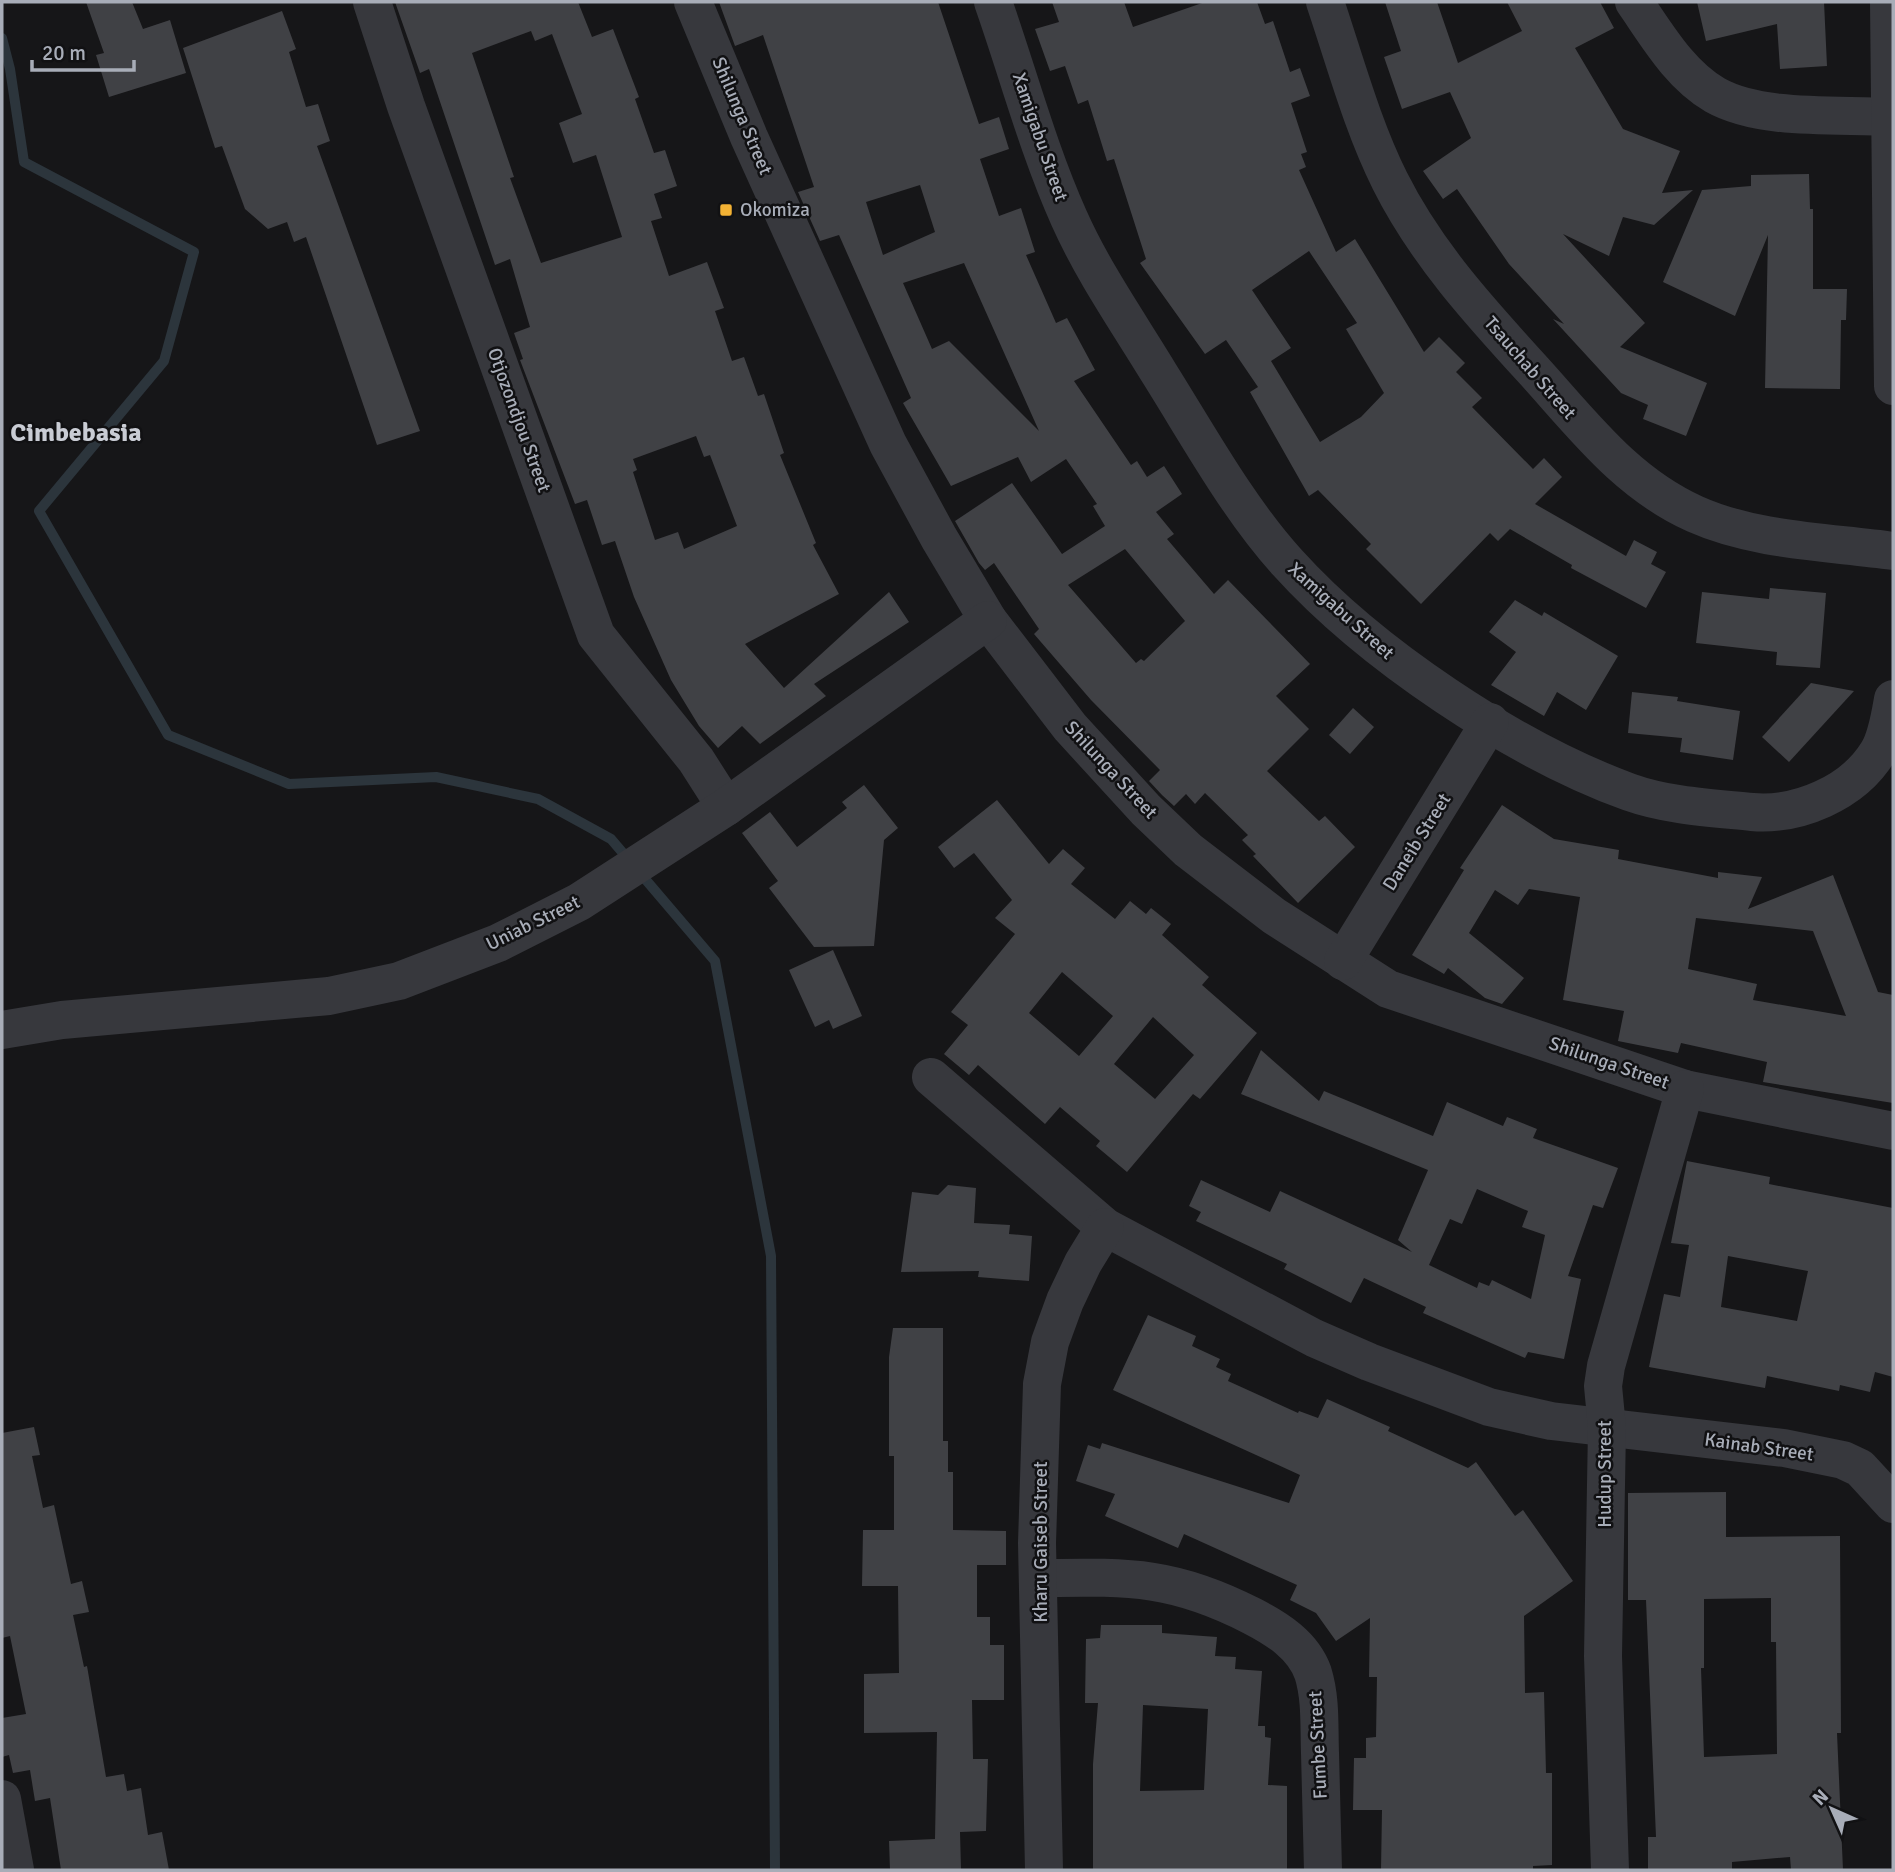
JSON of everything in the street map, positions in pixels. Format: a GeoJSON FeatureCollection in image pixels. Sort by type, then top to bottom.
{"type":"FeatureCollection","features":[{"type":"Feature","properties":{"kind":"street","name":"Otjozondjou Street"},"geometry":{"type":"LineString","coordinates":[[372,2],[406,106],[596,635],[696,761],[726,807]]}},
{"type":"Feature","properties":{"kind":"street","name":"Shilunga Street"},"geometry":{"type":"LineString","coordinates":[[693,2],[749,137],[888,444],[988,620],[1070,727],[1146,810],[1188,850],[1274,916],[1388,989],[1685,1089],[1893,1131]]}},
{"type":"Feature","properties":{"kind":"street","name":"Xamigabu Street"},"geometry":{"type":"LineString","coordinates":[[993,2],[1046,158],[1074,228],[1096,271],[1259,527],[1310,586],[1358,631],[1391,657],[1490,723],[1631,793],[1700,807],[1769,813],[1818,801],[1858,774],[1878,752],[1893,699]]}},
{"type":"Feature","properties":{"kind":"street","name":"Tsauchab Street"},"geometry":{"type":"LineString","coordinates":[[1325,2],[1378,156],[1406,210],[1462,291],[1579,423],[1624,469],[1657,493],[1718,523],[1744,530],[1893,551]]}},
{"type":"Feature","properties":{"kind":"street"},"geometry":{"type":"LineString","coordinates":[[1634,2],[1681,66],[1716,95],[1765,111],[1891,117]]}},
{"type":"Feature","properties":{"kind":"street"},"geometry":{"type":"LineString","coordinates":[[1889,2],[1893,386]]}},
{"type":"Feature","properties":{"kind":"street","name":"Uniab Street"},"geometry":{"type":"LineString","coordinates":[[2,1030],[62,1020],[329,996],[399,981],[498,943],[579,902],[726,807],[988,620]]}},
{"type":"Feature","properties":{"kind":"street","name":"Daneib Street"},"geometry":{"type":"LineString","coordinates":[[1343,961],[1490,723]]}},
{"type":"Feature","properties":{"kind":"street","name":"Kainab Street"},"geometry":{"type":"LineString","coordinates":[[931,1077],[1105,1227],[1314,1338],[1415,1382],[1489,1407],[1551,1421],[1784,1448],[1843,1460],[1860,1468],[1893,1504]]}},
{"type":"Feature","properties":{"kind":"street","name":"Hudup Street"},"geometry":{"type":"LineString","coordinates":[[1610,1870],[1603,1656],[1607,1428],[1603,1386],[1606,1366],[1685,1089]]}},
{"type":"Feature","properties":{"kind":"street","name":"Kharu Gaiseb Street"},"geometry":{"type":"LineString","coordinates":[[1044,1870],[1040,1578],[1037,1543],[1042,1384],[1050,1342],[1065,1301],[1105,1227]]}},
{"type":"Feature","properties":{"kind":"street","name":"Fumbe Street"},"geometry":{"type":"LineString","coordinates":[[1040,1578],[1114,1578],[1174,1584],[1227,1603],[1271,1626],[1294,1644],[1308,1661],[1318,1693],[1323,1870]]}},
{"type":"Feature","properties":{"kind":"street"},"geometry":{"type":"LineString","coordinates":[[2,1799],[15,1870]]}},
{"type":"Feature","properties":{"kind":"building"},"geometry":{"type":"Polygon","coordinates":[[[86,2],[132,2],[143,29],[170,20],[186,73],[109,97],[96,55],[104,53],[86,2]]]}},
{"type":"Feature","properties":{"kind":"building"},"geometry":{"type":"Polygon","coordinates":[[[395,2],[578,2],[592,37],[613,29],[639,97],[635,99],[654,153],[665,150],[677,186],[654,194],[662,218],[651,221],[669,276],[707,262],[724,308],[715,311],[732,361],[744,357],[758,396],[764,394],[784,453],[780,455],[816,543],[813,545],[839,594],[745,644],[784,688],[889,592],[909,622],[814,684],[826,696],[760,744],[742,726],[718,748],[699,726],[671,680],[634,597],[615,541],[602,545],[587,500],[575,504],[520,360],[523,359],[514,333],[530,327],[510,259],[495,265],[429,69],[420,73],[395,2]],[[531,31],[472,53],[514,177],[510,178],[541,263],[622,237],[596,155],[573,163],[559,123],[582,114],[552,34],[535,41],[531,31]],[[696,436],[633,459],[637,470],[633,472],[655,540],[678,532],[684,549],[737,526],[710,455],[704,457],[696,436]]]}},
{"type":"Feature","properties":{"kind":"building"},"geometry":{"type":"Polygon","coordinates":[[[719,2],[938,2],[979,124],[999,117],[1009,149],[980,159],[999,216],[1021,208],[1035,252],[1026,255],[1056,323],[1067,318],[1095,370],[1074,381],[1131,465],[1137,461],[1147,477],[1164,466],[1182,494],[1156,512],[1174,534],[1167,539],[1214,594],[1228,580],[1310,664],[1276,696],[1309,729],[1267,771],[1319,821],[1325,816],[1355,847],[1298,903],[1253,856],[1256,854],[1242,840],[1248,835],[1205,793],[1195,804],[1186,794],[1174,806],[1162,795],[1149,781],[1160,770],[1091,700],[1034,634],[1039,629],[994,563],[985,570],[979,563],[955,521],[1012,483],[1062,554],[1105,526],[1093,506],[1097,504],[1066,459],[1031,482],[1018,457],[951,486],[903,403],[911,398],[839,235],[820,241],[798,192],[814,187],[763,35],[735,46],[719,2]],[[920,185],[866,202],[883,255],[935,232],[920,185]],[[964,263],[903,283],[932,349],[949,341],[1039,431],[964,263]],[[1125,549],[1068,585],[1136,663],[1141,659],[1144,661],[1185,621],[1125,549]]]}},
{"type":"Feature","properties":{"kind":"building"},"geometry":{"type":"Polygon","coordinates":[[[1052,2],[1124,2],[1133,27],[1205,2],[1257,2],[1265,24],[1273,21],[1290,72],[1300,68],[1310,96],[1291,103],[1307,152],[1301,154],[1306,167],[1299,170],[1336,252],[1355,239],[1424,352],[1439,337],[1465,363],[1456,372],[1482,398],[1472,407],[1533,469],[1544,458],[1562,477],[1535,504],[1626,556],[1634,540],[1657,552],[1651,564],[1666,572],[1646,608],[1571,568],[1572,565],[1510,529],[1498,541],[1490,533],[1421,604],[1366,549],[1371,544],[1318,490],[1309,496],[1250,392],[1258,387],[1226,340],[1205,354],[1140,263],[1146,259],[1114,159],[1107,161],[1088,100],[1078,104],[1065,66],[1050,71],[1035,29],[1059,22],[1052,2]],[[1309,251],[1252,290],[1291,348],[1271,361],[1320,442],[1361,417],[1384,393],[1346,329],[1357,323],[1309,251]]]}},
{"type":"Feature","properties":{"kind":"building"},"geometry":{"type":"Polygon","coordinates":[[[1385,2],[1437,2],[1458,63],[1522,31],[1507,2],[1600,2],[1614,28],[1575,48],[1623,129],[1680,151],[1662,193],[1693,190],[1654,225],[1623,217],[1609,256],[1563,234],[1645,323],[1620,347],[1707,383],[1686,436],[1643,419],[1648,405],[1621,393],[1553,319],[1564,324],[1509,264],[1457,189],[1443,199],[1423,171],[1471,138],[1450,92],[1402,109],[1384,57],[1401,51],[1385,2]]]}},
{"type":"Feature","properties":{"kind":"building"},"geometry":{"type":"Polygon","coordinates":[[[1697,2],[1824,2],[1827,66],[1780,69],[1777,24],[1706,41],[1697,2]]]}},
{"type":"Feature","properties":{"kind":"building"},"geometry":{"type":"Polygon","coordinates":[[[282,11],[296,49],[289,52],[306,107],[318,104],[330,141],[317,146],[420,431],[377,445],[306,237],[294,242],[287,222],[268,229],[245,209],[222,146],[215,148],[183,48],[282,11]]]}},
{"type":"Feature","properties":{"kind":"building"},"geometry":{"type":"Polygon","coordinates":[[[1809,174],[1810,209],[1813,209],[1813,289],[1847,289],[1846,320],[1841,320],[1840,389],[1765,388],[1768,235],[1735,316],[1663,282],[1702,190],[1751,186],[1751,175],[1809,174]]]}},
{"type":"Feature","properties":{"kind":"building"},"geometry":{"type":"Polygon","coordinates":[[[1770,588],[1826,593],[1820,668],[1776,665],[1777,652],[1696,643],[1702,592],[1769,599],[1770,588]]]}},
{"type":"Feature","properties":{"kind":"building"},"geometry":{"type":"Polygon","coordinates":[[[1515,600],[1542,616],[1544,612],[1618,656],[1586,710],[1557,692],[1544,716],[1491,685],[1516,652],[1489,632],[1515,600]]]}},
{"type":"Feature","properties":{"kind":"building"},"geometry":{"type":"Polygon","coordinates":[[[1811,683],[1854,691],[1789,762],[1762,737],[1811,683]]]}},
{"type":"Feature","properties":{"kind":"building"},"geometry":{"type":"Polygon","coordinates":[[[1632,692],[1678,697],[1677,701],[1740,711],[1733,760],[1680,752],[1682,738],[1628,733],[1632,692]]]}},
{"type":"Feature","properties":{"kind":"building"},"geometry":{"type":"Polygon","coordinates":[[[1353,708],[1374,727],[1350,754],[1329,735],[1353,708]]]}},
{"type":"Feature","properties":{"kind":"building"},"geometry":{"type":"Polygon","coordinates":[[[864,785],[898,828],[884,840],[874,946],[814,947],[769,888],[778,881],[742,833],[770,812],[797,847],[847,808],[842,802],[864,785]]]}},
{"type":"Feature","properties":{"kind":"building"},"geometry":{"type":"Polygon","coordinates":[[[997,800],[1049,864],[1063,849],[1085,868],[1071,884],[1115,919],[1130,901],[1146,914],[1151,908],[1171,924],[1162,935],[1209,977],[1202,985],[1257,1033],[1200,1099],[1193,1094],[1127,1172],[1096,1146],[1100,1141],[1060,1107],[1045,1124],[978,1065],[969,1075],[944,1054],[968,1025],[951,1012],[1015,934],[995,918],[1012,900],[974,853],[954,868],[938,847],[997,800]],[[1062,972],[1029,1013],[1079,1056],[1113,1016],[1062,972]],[[1153,1017],[1114,1064],[1155,1099],[1194,1055],[1153,1017]]]}},
{"type":"Feature","properties":{"kind":"building"},"geometry":{"type":"Polygon","coordinates":[[[1502,805],[1554,839],[1619,850],[1618,859],[1718,878],[1718,872],[1762,877],[1748,909],[1833,875],[1878,992],[1893,995],[1893,1103],[1763,1082],[1767,1062],[1681,1043],[1678,1053],[1618,1041],[1624,1011],[1563,1000],[1580,897],[1529,889],[1518,905],[1495,890],[1469,933],[1524,978],[1502,1004],[1485,998],[1448,968],[1444,974],[1412,955],[1464,870],[1460,868],[1502,805]],[[1696,918],[1688,969],[1757,984],[1753,1000],[1846,1016],[1813,931],[1696,918]]]}},
{"type":"Feature","properties":{"kind":"building"},"geometry":{"type":"Polygon","coordinates":[[[833,950],[862,1016],[833,1029],[829,1020],[815,1027],[789,970],[833,950]]]}},
{"type":"Feature","properties":{"kind":"building"},"geometry":{"type":"Polygon","coordinates":[[[1261,1050],[1319,1101],[1324,1091],[1433,1136],[1447,1102],[1503,1126],[1507,1117],[1537,1129],[1533,1138],[1618,1168],[1603,1208],[1593,1205],[1568,1276],[1581,1279],[1564,1359],[1528,1352],[1525,1358],[1423,1313],[1426,1307],[1364,1278],[1351,1303],[1284,1269],[1287,1264],[1196,1221],[1201,1212],[1189,1206],[1201,1180],[1270,1212],[1280,1191],[1412,1252],[1398,1240],[1428,1170],[1241,1094],[1261,1050]],[[1477,1189],[1462,1224],[1450,1219],[1429,1265],[1477,1288],[1479,1282],[1489,1286],[1492,1280],[1531,1299],[1545,1235],[1522,1227],[1528,1211],[1477,1189]]]}},
{"type":"Feature","properties":{"kind":"building"},"geometry":{"type":"Polygon","coordinates":[[[1687,1161],[1770,1177],[1769,1184],[1893,1208],[1893,1377],[1875,1372],[1870,1392],[1840,1385],[1839,1391],[1767,1376],[1765,1388],[1649,1367],[1664,1294],[1680,1297],[1689,1245],[1671,1243],[1687,1161]],[[1728,1256],[1721,1307],[1797,1321],[1808,1271],[1728,1256]]]}},
{"type":"Feature","properties":{"kind":"building"},"geometry":{"type":"Polygon","coordinates":[[[948,1185],[976,1188],[974,1223],[1010,1225],[1009,1234],[1032,1236],[1029,1281],[978,1277],[979,1271],[901,1272],[912,1192],[938,1195],[948,1185]]]}},
{"type":"Feature","properties":{"kind":"building"},"geometry":{"type":"Polygon","coordinates":[[[1148,1315],[1196,1336],[1192,1346],[1220,1359],[1216,1367],[1231,1374],[1228,1381],[1298,1413],[1299,1411],[1318,1418],[1327,1399],[1390,1427],[1388,1431],[1468,1468],[1476,1462],[1515,1516],[1523,1510],[1573,1581],[1524,1616],[1525,1693],[1544,1692],[1546,1773],[1552,1773],[1552,1865],[1533,1866],[1533,1870],[1381,1870],[1382,1810],[1353,1810],[1354,1758],[1366,1758],[1366,1738],[1376,1737],[1377,1677],[1369,1677],[1370,1618],[1336,1641],[1316,1613],[1290,1600],[1297,1585],[1184,1534],[1178,1548],[1105,1516],[1115,1494],[1076,1481],[1088,1445],[1100,1449],[1102,1443],[1289,1503],[1300,1475],[1113,1390],[1148,1315]]]}},
{"type":"Feature","properties":{"kind":"building"},"geometry":{"type":"Polygon","coordinates":[[[893,1328],[943,1328],[943,1441],[948,1441],[948,1472],[953,1472],[953,1530],[1006,1531],[1006,1565],[977,1565],[977,1617],[990,1617],[990,1645],[1004,1645],[1004,1700],[972,1700],[973,1759],[988,1759],[986,1831],[960,1832],[961,1870],[890,1870],[889,1841],[935,1839],[937,1732],[864,1733],[864,1674],[899,1673],[898,1586],[862,1586],[863,1530],[894,1530],[894,1456],[889,1456],[889,1357],[893,1328]]]}},
{"type":"Feature","properties":{"kind":"building"},"geometry":{"type":"Polygon","coordinates":[[[34,1427],[40,1455],[32,1456],[43,1508],[54,1505],[71,1584],[82,1581],[89,1612],[73,1615],[84,1667],[87,1666],[106,1777],[124,1774],[127,1791],[141,1788],[148,1835],[162,1832],[169,1870],[61,1870],[50,1798],[35,1801],[30,1770],[13,1773],[9,1755],[2,1757],[2,1718],[26,1714],[10,1636],[2,1638],[2,1433],[34,1427]]]}},
{"type":"Feature","properties":{"kind":"building"},"geometry":{"type":"Polygon","coordinates":[[[1726,1492],[1726,1537],[1840,1536],[1841,1733],[1837,1733],[1843,1870],[1791,1870],[1790,1857],[1732,1862],[1732,1870],[1648,1870],[1648,1837],[1656,1837],[1646,1600],[1628,1600],[1628,1493],[1726,1492]],[[1771,1598],[1704,1599],[1704,1668],[1701,1668],[1704,1757],[1777,1754],[1776,1642],[1771,1642],[1771,1598]]]}},
{"type":"Feature","properties":{"kind":"building"},"geometry":{"type":"Polygon","coordinates":[[[1101,1625],[1162,1625],[1162,1633],[1217,1637],[1215,1656],[1236,1657],[1235,1669],[1262,1671],[1258,1726],[1265,1726],[1265,1737],[1271,1738],[1268,1785],[1287,1786],[1287,1870],[1093,1870],[1093,1764],[1098,1703],[1085,1703],[1086,1639],[1100,1638],[1101,1625]],[[1143,1705],[1140,1791],[1204,1790],[1208,1709],[1143,1705]]]}},
{"type":"Feature","properties":{"kind":"waterway"},"geometry":{"type":"LineString","coordinates":[[2,38],[10,69],[24,162],[194,252],[164,361],[39,511],[168,735],[289,784],[436,777],[538,799],[611,839],[715,961],[771,1256],[775,1870]]}},
{"type":"Feature","properties":{"kind":"place","name":"Okomiza"},"geometry":{"type":"Point","coordinates":[726,210]}},
{"type":"Feature","properties":{"kind":"district","name":"Cimbebasia"},"geometry":{"type":"Point","coordinates":[76,433]}}]}
